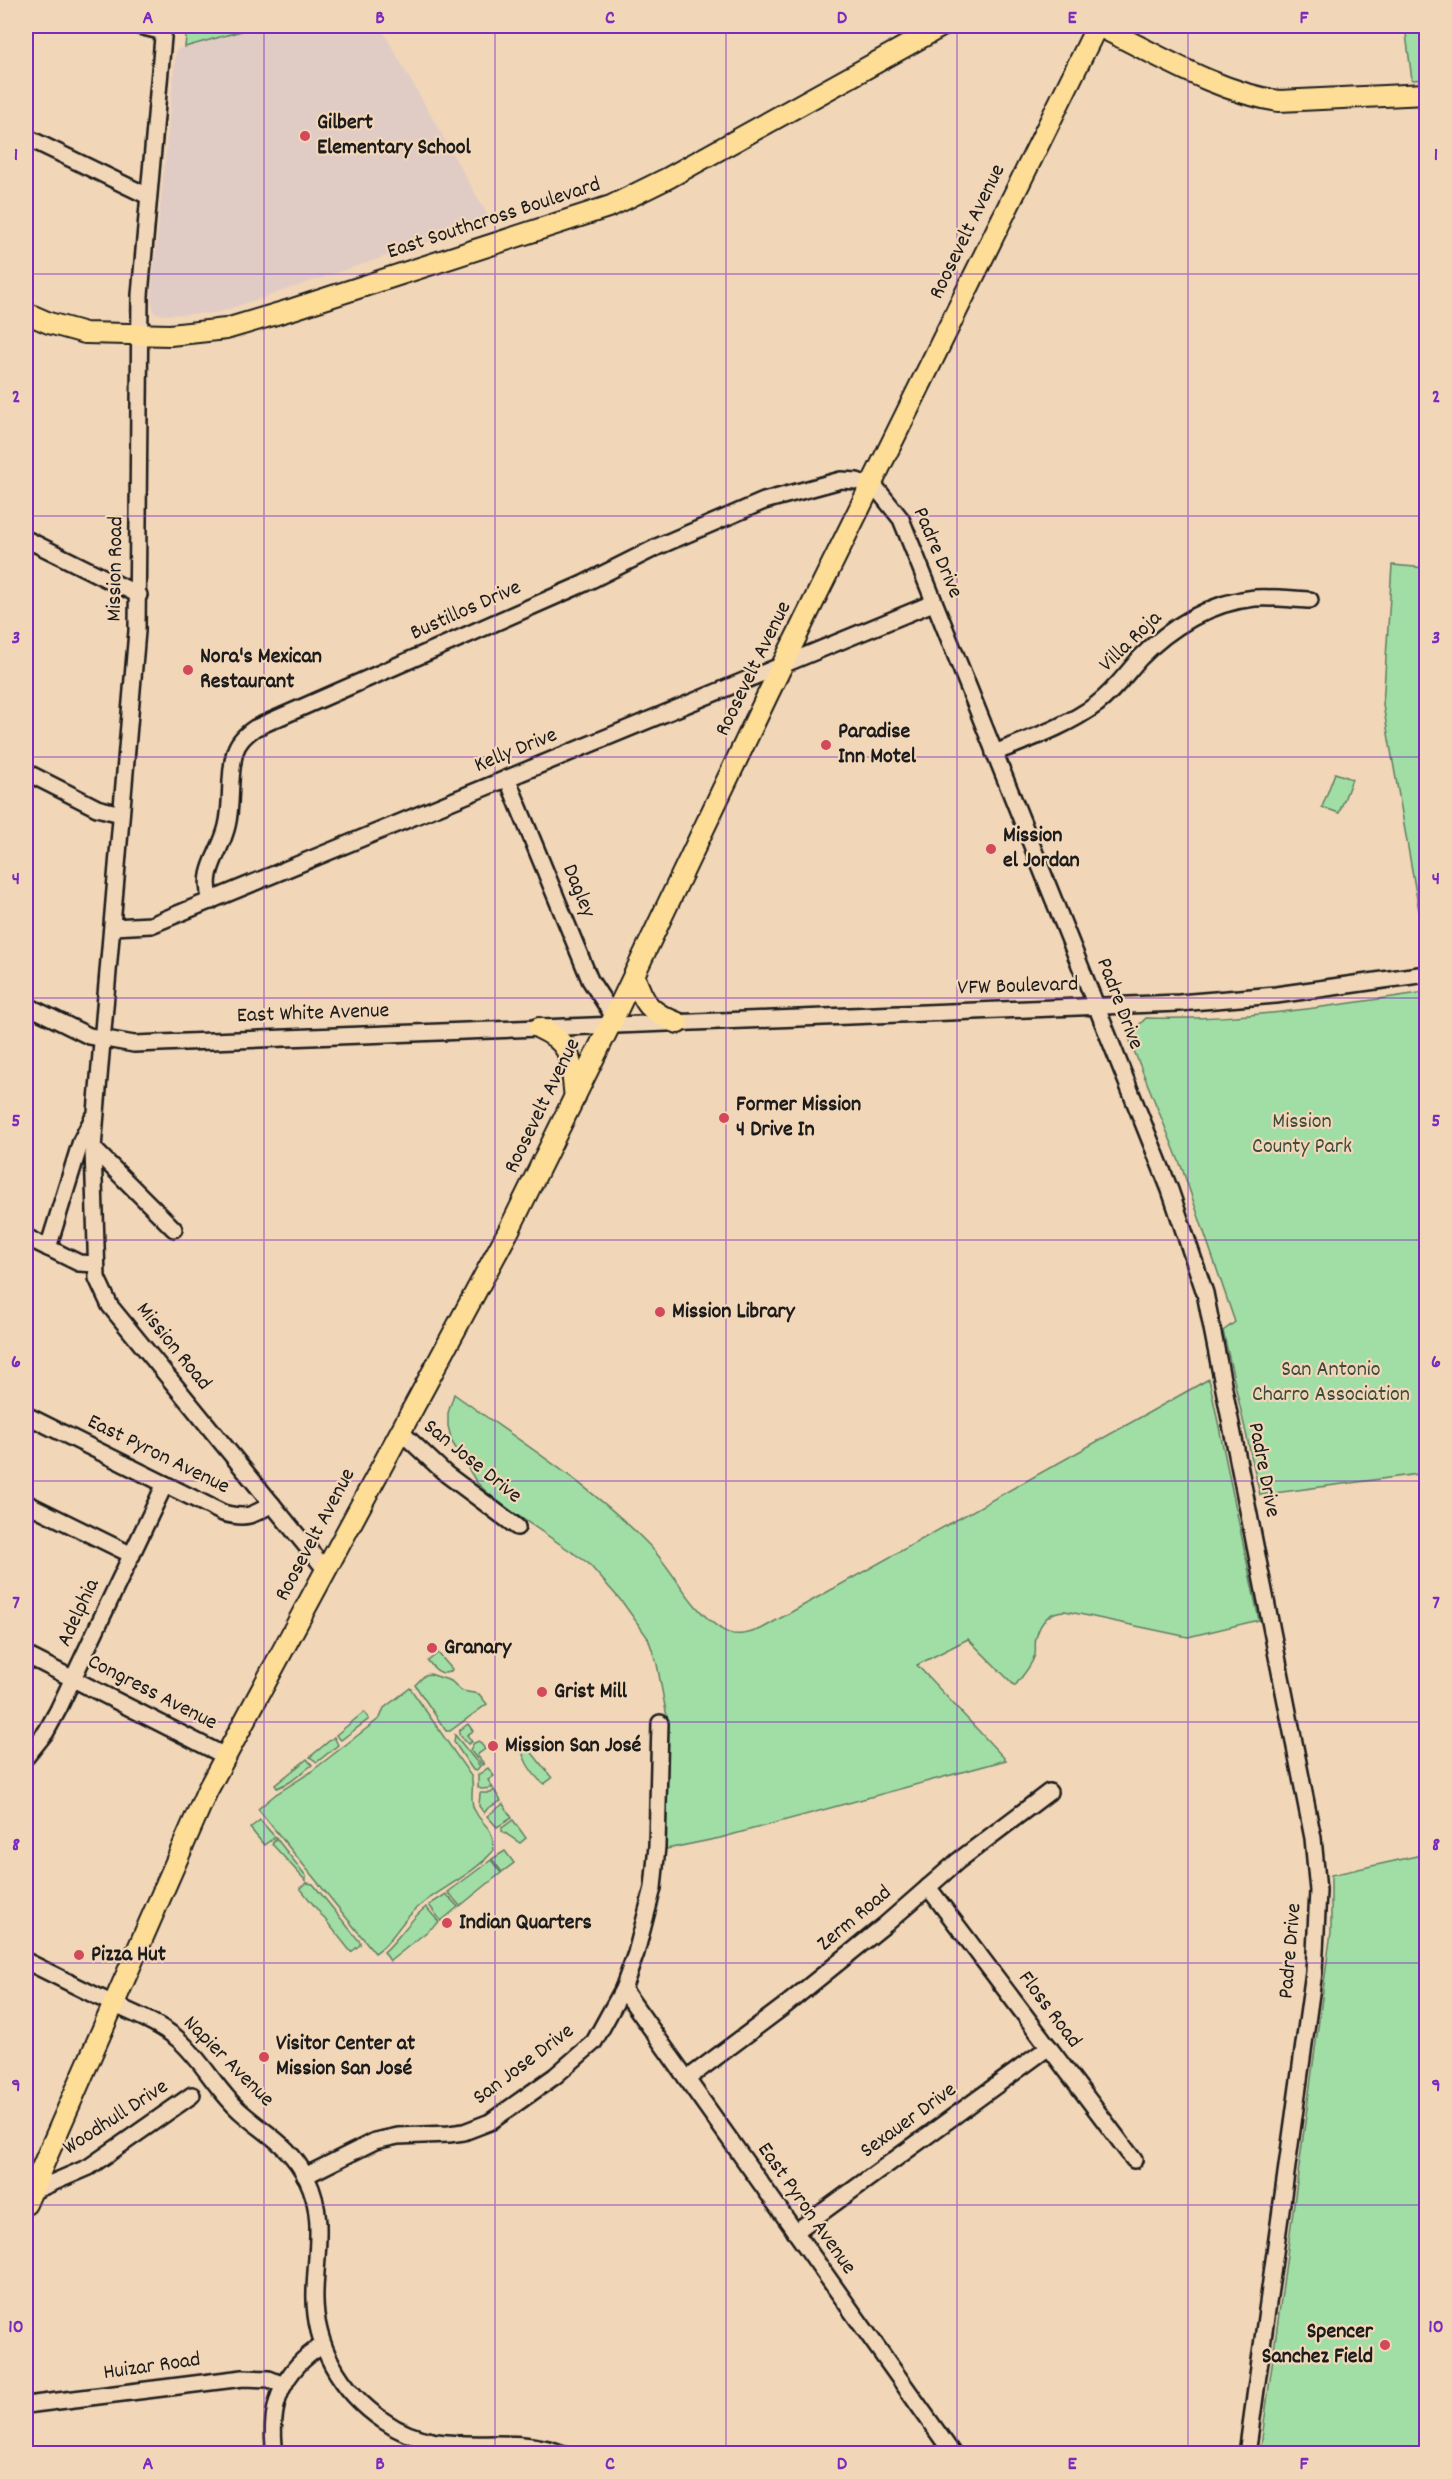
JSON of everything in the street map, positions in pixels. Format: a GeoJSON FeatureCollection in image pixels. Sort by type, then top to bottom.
{"type":"FeatureCollection","features":[{"type":"Feature","properties":{"kind":"main road","name":"East Southcross Boulevard"},"geometry":{"type":"LineString","coordinates":[[26,313],[49,323],[85,333],[170,335],[226,329],[611,206],[668,178],[942,26]]}},
{"type":"Feature","properties":{"kind":"main road"},"geometry":{"type":"LineString","coordinates":[[1097,26],[1217,83],[1257,98],[1279,101],[1426,94]]}},
{"type":"Feature","properties":{"kind":"main road","name":"Roosevelt Avenue"},"geometry":{"type":"LineString","coordinates":[[28,2198],[187,1833],[225,1756],[504,1239],[612,1021],[782,666],[1097,26]]}},
{"type":"Feature","properties":{"kind":"main road"},"geometry":{"type":"LineString","coordinates":[[634,975],[641,995],[652,1012],[678,1023]]}},
{"type":"Feature","properties":{"kind":"main road"},"geometry":{"type":"LineString","coordinates":[[538,1028],[554,1035],[568,1050],[575,1096]]}},
{"type":"Feature","properties":{"kind":"street"},"geometry":{"type":"LineString","coordinates":[[139,26],[164,29]]}},
{"type":"Feature","properties":{"kind":"street","name":"Mission Road"},"geometry":{"type":"LineString","coordinates":[[164,29],[142,263],[139,595],[93,1148],[96,1264],[101,1290],[110,1306],[325,1569]]}},
{"type":"Feature","properties":{"kind":"street"},"geometry":{"type":"LineString","coordinates":[[26,137],[148,196]]}},
{"type":"Feature","properties":{"kind":"street","name":"Bustillos Drive"},"geometry":{"type":"LineString","coordinates":[[211,901],[207,887],[208,875],[226,829],[235,752],[245,734],[583,584],[659,546],[764,501],[841,480],[856,481],[870,486]]}},
{"type":"Feature","properties":{"kind":"street","name":"Padre Drive"},"geometry":{"type":"LineString","coordinates":[[870,486],[884,496],[901,519],[1170,1190],[1205,1293],[1315,1859],[1318,1900],[1314,1972],[1247,2454]]}},
{"type":"Feature","properties":{"kind":"street"},"geometry":{"type":"LineString","coordinates":[[26,539],[139,595]]}},
{"type":"Feature","properties":{"kind":"street","name":"Villa Roja"},"geometry":{"type":"LineString","coordinates":[[994,753],[1062,725],[1089,710],[1119,686],[1140,659],[1159,640],[1190,618],[1222,606],[1254,598],[1310,600]]}},
{"type":"Feature","properties":{"kind":"street","name":"Kelly Drive"},"geometry":{"type":"LineString","coordinates":[[113,927],[132,928],[151,925],[933,603]]}},
{"type":"Feature","properties":{"kind":"street"},"geometry":{"type":"LineString","coordinates":[[26,772],[97,808],[121,814]]}},
{"type":"Feature","properties":{"kind":"street","name":"Dagley"},"geometry":{"type":"LineString","coordinates":[[507,778],[590,980],[612,1021]]}},
{"type":"Feature","properties":{"kind":"street","name":"VFW Boulevard"},"geometry":{"type":"LineString","coordinates":[[612,1021],[678,1023],[1240,999],[1426,974]]}},
{"type":"Feature","properties":{"kind":"street","name":"East White Avenue"},"geometry":{"type":"LineString","coordinates":[[26,1005],[89,1036],[134,1044],[538,1028],[612,1021]]}},
{"type":"Feature","properties":{"kind":"street","name":"Mission Road"},"geometry":{"type":"LineString","coordinates":[[48,1248],[81,1141],[96,1113]]}},
{"type":"Feature","properties":{"kind":"street"},"geometry":{"type":"LineString","coordinates":[[93,1148],[174,1229]]}},
{"type":"Feature","properties":{"kind":"street"},"geometry":{"type":"LineString","coordinates":[[26,1237],[79,1263],[96,1264]]}},
{"type":"Feature","properties":{"kind":"street","name":"East Pyron Avenue"},"geometry":{"type":"LineString","coordinates":[[26,1415],[223,1513],[239,1517],[253,1515],[272,1504]]}},
{"type":"Feature","properties":{"kind":"street","name":"San Jose Drive"},"geometry":{"type":"LineString","coordinates":[[400,1431],[446,1474],[517,1527]]}},
{"type":"Feature","properties":{"kind":"street","name":"Adelphia"},"geometry":{"type":"LineString","coordinates":[[26,1757],[46,1732],[165,1484]]}},
{"type":"Feature","properties":{"kind":"street"},"geometry":{"type":"LineString","coordinates":[[26,1503],[132,1555]]}},
{"type":"Feature","properties":{"kind":"street","name":"Congress Avenue"},"geometry":{"type":"LineString","coordinates":[[26,1655],[225,1756]]}},
{"type":"Feature","properties":{"kind":"street","name":"San Jose Drive"},"geometry":{"type":"LineString","coordinates":[[305,2176],[375,2141],[398,2136],[464,2132],[503,2114],[583,2054],[600,2033],[623,1989],[636,1953],[653,1888],[657,1846],[660,1723]]}},
{"type":"Feature","properties":{"kind":"street","name":"Zerm Road"},"geometry":{"type":"LineString","coordinates":[[687,2079],[787,2004],[958,1861],[1049,1792]]}},
{"type":"Feature","properties":{"kind":"street","name":"Floss Road"},"geometry":{"type":"LineString","coordinates":[[928,1887],[1134,2160]]}},
{"type":"Feature","properties":{"kind":"street","name":"Napier Avenue"},"geometry":{"type":"LineString","coordinates":[[26,1961],[161,2027],[185,2046],[232,2103],[282,2143],[305,2176],[317,2213],[319,2239],[315,2297],[323,2344],[337,2373],[354,2397],[386,2423],[416,2438],[446,2445],[531,2446],[564,2454]]}},
{"type":"Feature","properties":{"kind":"street","name":"East Pyron Avenue"},"geometry":{"type":"LineString","coordinates":[[623,1989],[953,2454]]}},
{"type":"Feature","properties":{"kind":"street","name":"Sexauer Drive"},"geometry":{"type":"LineString","coordinates":[[795,2232],[1050,2046]]}},
{"type":"Feature","properties":{"kind":"street","name":"Woodhull Drive"},"geometry":{"type":"LineString","coordinates":[[28,2198],[89,2167],[192,2095]]}},
{"type":"Feature","properties":{"kind":"street"},"geometry":{"type":"LineString","coordinates":[[275,2454],[272,2425],[278,2398],[298,2362],[323,2344]]}},
{"type":"Feature","properties":{"kind":"street","name":"Huizar Road"},"geometry":{"type":"LineString","coordinates":[[26,2405],[243,2378],[269,2379],[284,2385]]}},
{"type":"Feature","properties":{"kind":"shaded area","name":"Gilbert Elementary School"},"geometry":{"type":"Polygon","coordinates":[[[259,26],[380,26],[491,221],[217,313],[165,315],[154,313],[151,298],[176,50],[259,26]]]}},
{"type":"Feature","properties":{"kind":"green space"},"geometry":{"type":"Polygon","coordinates":[[[187,26],[259,26],[185,47],[187,26]]]}},
{"type":"Feature","properties":{"kind":"green space"},"geometry":{"type":"Polygon","coordinates":[[[1405,26],[1426,26],[1426,79],[1412,80],[1405,26]]]}},
{"type":"Feature","properties":{"kind":"green space"},"geometry":{"type":"Polygon","coordinates":[[[1392,565],[1426,568],[1426,950],[1383,705],[1392,565]]]}},
{"type":"Feature","properties":{"kind":"green space"},"geometry":{"type":"Polygon","coordinates":[[[1335,773],[1352,779],[1339,813],[1322,807],[1335,773]]]}},
{"type":"Feature","properties":{"kind":"green space","name":"Mission County Park"},"geometry":{"type":"Polygon","coordinates":[[[1426,992],[1426,1473],[1260,1495],[1223,1331],[1235,1322],[1183,1171],[1128,1036],[1146,1018],[1252,1015],[1426,992]]]}},
{"type":"Feature","properties":{"kind":"green space"},"geometry":{"type":"Polygon","coordinates":[[[1209,1379],[1259,1620],[1188,1637],[1065,1611],[1054,1613],[1040,1627],[1035,1640],[1033,1661],[1015,1686],[968,1639],[917,1665],[1006,1760],[720,1838],[666,1849],[668,1722],[657,1664],[648,1638],[623,1603],[588,1563],[498,1502],[477,1483],[452,1442],[448,1426],[448,1413],[454,1394],[554,1464],[602,1502],[647,1543],[691,1600],[710,1620],[726,1632],[741,1634],[761,1629],[1209,1379]]]}},
{"type":"Feature","properties":{"kind":"green space"},"geometry":{"type":"Polygon","coordinates":[[[438,1653],[452,1669],[451,1671],[441,1672],[428,1661],[438,1653]]]}},
{"type":"Feature","properties":{"kind":"green space"},"geometry":{"type":"Polygon","coordinates":[[[430,1674],[451,1681],[462,1691],[479,1694],[487,1704],[450,1731],[446,1731],[415,1685],[425,1675],[430,1674]]]}},
{"type":"Feature","properties":{"kind":"green space"},"geometry":{"type":"Polygon","coordinates":[[[410,1688],[471,1776],[473,1805],[477,1815],[491,1834],[494,1850],[485,1860],[419,1907],[375,1953],[258,1809],[276,1794],[308,1774],[380,1718],[384,1708],[410,1688]]]}},
{"type":"Feature","properties":{"kind":"green space"},"geometry":{"type":"Polygon","coordinates":[[[364,1712],[369,1719],[341,1740],[336,1735],[364,1712]]]}},
{"type":"Feature","properties":{"kind":"green space"},"geometry":{"type":"Polygon","coordinates":[[[468,1724],[473,1731],[467,1735],[472,1742],[468,1744],[459,1734],[460,1730],[468,1724]]]}},
{"type":"Feature","properties":{"kind":"green space"},"geometry":{"type":"Polygon","coordinates":[[[455,1735],[480,1766],[476,1771],[454,1742],[455,1735]]]}},
{"type":"Feature","properties":{"kind":"green space"},"geometry":{"type":"Polygon","coordinates":[[[334,1737],[338,1745],[317,1762],[310,1757],[334,1737]]]}},
{"type":"Feature","properties":{"kind":"green space"},"geometry":{"type":"Polygon","coordinates":[[[522,1740],[552,1778],[544,1784],[535,1776],[524,1758],[522,1740]]]}},
{"type":"Feature","properties":{"kind":"green space"},"geometry":{"type":"Polygon","coordinates":[[[479,1741],[485,1749],[477,1755],[484,1764],[482,1765],[470,1750],[474,1743],[479,1741]]]}},
{"type":"Feature","properties":{"kind":"green space"},"geometry":{"type":"Polygon","coordinates":[[[307,1759],[312,1765],[290,1782],[277,1788],[275,1785],[307,1759]]]}},
{"type":"Feature","properties":{"kind":"green space"},"geometry":{"type":"Polygon","coordinates":[[[488,1768],[494,1776],[488,1780],[493,1788],[481,1789],[478,1787],[478,1775],[488,1768]]]}},
{"type":"Feature","properties":{"kind":"green space"},"geometry":{"type":"Polygon","coordinates":[[[494,1790],[501,1801],[484,1813],[479,1806],[480,1793],[491,1793],[494,1790]]]}},
{"type":"Feature","properties":{"kind":"green space"},"geometry":{"type":"Polygon","coordinates":[[[503,1804],[512,1818],[497,1827],[487,1816],[503,1804]]]}},
{"type":"Feature","properties":{"kind":"green space"},"geometry":{"type":"Polygon","coordinates":[[[260,1820],[275,1837],[264,1845],[250,1828],[260,1820]]]}},
{"type":"Feature","properties":{"kind":"green space"},"geometry":{"type":"Polygon","coordinates":[[[513,1820],[526,1838],[520,1843],[502,1831],[502,1828],[513,1820]]]}},
{"type":"Feature","properties":{"kind":"green space"},"geometry":{"type":"Polygon","coordinates":[[[276,1838],[306,1876],[306,1881],[272,1844],[276,1838]]]}},
{"type":"Feature","properties":{"kind":"green space"},"geometry":{"type":"Polygon","coordinates":[[[505,1851],[514,1863],[502,1872],[492,1859],[505,1851]]]}},
{"type":"Feature","properties":{"kind":"green space"},"geometry":{"type":"Polygon","coordinates":[[[1426,1854],[1426,2453],[1260,2453],[1331,1932],[1331,1875],[1426,1854]]]}},
{"type":"Feature","properties":{"kind":"green space"},"geometry":{"type":"Polygon","coordinates":[[[491,1860],[501,1873],[460,1906],[448,1892],[491,1860]]]}},
{"type":"Feature","properties":{"kind":"green space"},"geometry":{"type":"Polygon","coordinates":[[[307,1883],[313,1884],[360,1942],[360,1945],[351,1952],[300,1888],[307,1883]]]}},
{"type":"Feature","properties":{"kind":"green space"},"geometry":{"type":"Polygon","coordinates":[[[446,1894],[458,1907],[441,1921],[429,1905],[446,1894]]]}},
{"type":"Feature","properties":{"kind":"green space"},"geometry":{"type":"Polygon","coordinates":[[[426,1907],[439,1922],[390,1961],[384,1952],[426,1907]]]}},
{"type":"Feature","properties":{"kind":"place","name":"Gilbert Elementary School"},"geometry":{"type":"Point","coordinates":[305,136]}},
{"type":"Feature","properties":{"kind":"place","name":"Nora's Mexican Restaurant"},"geometry":{"type":"Point","coordinates":[188,670]}},
{"type":"Feature","properties":{"kind":"place","name":"Paradise Inn Motel"},"geometry":{"type":"Point","coordinates":[826,745]}},
{"type":"Feature","properties":{"kind":"place","name":"Mission el Jordan"},"geometry":{"type":"Point","coordinates":[991,849]}},
{"type":"Feature","properties":{"kind":"place","name":"Former Mission 4 Drive In"},"geometry":{"type":"Point","coordinates":[724,1118]}},
{"type":"Feature","properties":{"kind":"place","name":"Mission Library"},"geometry":{"type":"Point","coordinates":[660,1312]}},
{"type":"Feature","properties":{"kind":"place","name":"Granary"},"geometry":{"type":"Point","coordinates":[432,1648]}},
{"type":"Feature","properties":{"kind":"place","name":"Grist Mill"},"geometry":{"type":"Point","coordinates":[542,1692]}},
{"type":"Feature","properties":{"kind":"place","name":"Mission San José"},"geometry":{"type":"Point","coordinates":[493,1746]}},
{"type":"Feature","properties":{"kind":"place","name":"Indian Quarters"},"geometry":{"type":"Point","coordinates":[447,1923]}},
{"type":"Feature","properties":{"kind":"place","name":"Pizza Hut"},"geometry":{"type":"Point","coordinates":[79,1955]}},
{"type":"Feature","properties":{"kind":"place","name":"Visitor Center at Mission San José"},"geometry":{"type":"Point","coordinates":[264,2057]}},
{"type":"Feature","properties":{"kind":"place","name":"Spencer Sanchez Field"},"geometry":{"type":"Point","coordinates":[1385,2345]}},
{"type":"Feature","properties":{"kind":"park label","name":"San Antonio Charro Association"},"geometry":{"type":"Point","coordinates":[1331,1382]}}]}
